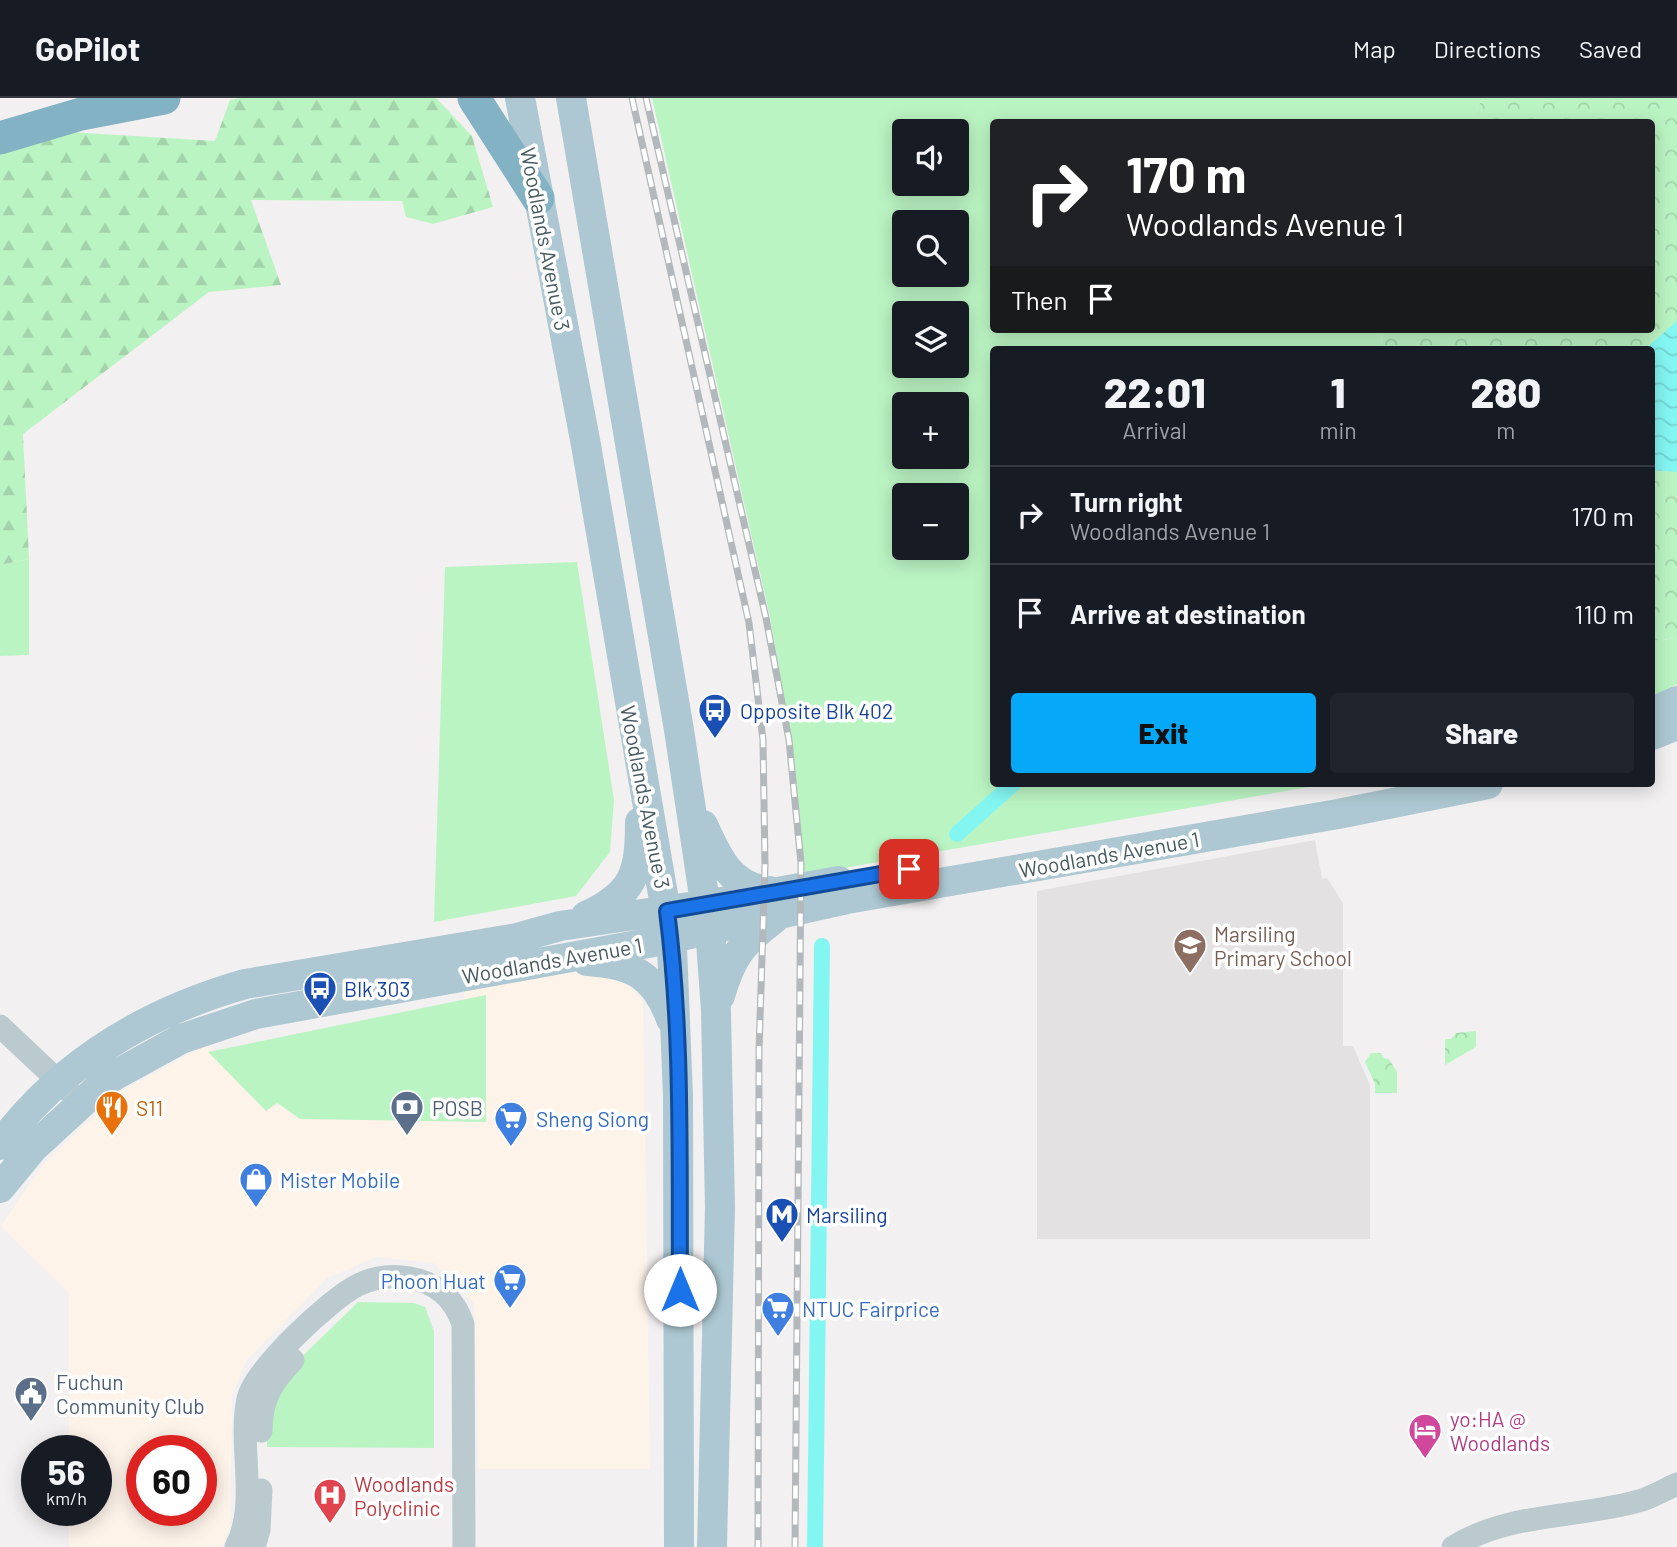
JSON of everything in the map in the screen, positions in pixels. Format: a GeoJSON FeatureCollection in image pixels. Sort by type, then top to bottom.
{"type":"FeatureCollection","features":[{"type":"Feature","properties":{"kind":"highway"},"geometry":{"type":"LineString","coordinates":[[0,138],[81,114],[164,98]]}},
{"type":"Feature","properties":{"kind":"highway"},"geometry":{"type":"LineString","coordinates":[[474,98],[538,198]]}},
{"type":"Feature","properties":{"kind":"main road","name":"Woodlands Avenue 3"},"geometry":{"type":"LineString","coordinates":[[520,98],[669,924],[678,1096],[679,1547]]}},
{"type":"Feature","properties":{"kind":"main road","name":"Woodlands Avenue 3"},"geometry":{"type":"LineString","coordinates":[[570,98],[649,552],[708,917],[716,1011],[720,1207],[712,1547]]}},
{"type":"Feature","properties":{"kind":"main road"},"geometry":{"type":"LineString","coordinates":[[1655,731],[1671,711]]}},
{"type":"Feature","properties":{"kind":"main road"},"geometry":{"type":"LineString","coordinates":[[560,926],[611,903],[621,896],[631,881],[639,845],[637,754]]}},
{"type":"Feature","properties":{"kind":"main road"},"geometry":{"type":"LineString","coordinates":[[685,768],[703,825],[731,876],[778,902],[738,951],[728,971],[716,1011]]}},
{"type":"Feature","properties":{"kind":"main road","name":"Woodlands Avenue 1"},"geometry":{"type":"LineString","coordinates":[[0,1145],[64,1097],[108,1079],[153,1053],[199,1032],[242,1018],[561,960],[669,924],[1379,787]]}},
{"type":"Feature","properties":{"kind":"main road","name":"Woodlands Avenue 1"},"geometry":{"type":"LineString","coordinates":[[778,902],[847,899],[1338,814],[1473,787]]}},
{"type":"Feature","properties":{"kind":"main road","name":"Woodlands Avenue 1"},"geometry":{"type":"LineString","coordinates":[[0,1188],[64,1097],[114,1038],[161,1014],[245,984],[517,938],[560,926],[669,924]]}},
{"type":"Feature","properties":{"kind":"main road"},"geometry":{"type":"LineString","coordinates":[[561,960],[616,965],[643,975],[659,992],[675,1029]]}},
{"type":"Feature","properties":{"kind":"street"},"geometry":{"type":"LineString","coordinates":[[0,1026],[64,1097]]}},
{"type":"Feature","properties":{"kind":"street"},"geometry":{"type":"LineString","coordinates":[[0,1044],[64,1097]]}},
{"type":"Feature","properties":{"kind":"street"},"geometry":{"type":"LineString","coordinates":[[236,1547],[245,1513],[248,1398],[256,1377],[336,1298],[370,1280],[397,1276],[439,1288],[457,1309],[463,1324],[464,1547]]}},
{"type":"Feature","properties":{"kind":"street"},"geometry":{"type":"LineString","coordinates":[[254,1547],[259,1531],[261,1416],[267,1393],[274,1381],[342,1307],[360,1296],[382,1290],[426,1297],[436,1303],[445,1319],[450,1367],[449,1547]]}},
{"type":"Feature","properties":{"kind":"street"},"geometry":{"type":"LineString","coordinates":[[1453,1547],[1475,1534],[1507,1523],[1643,1500],[1677,1484]]}},
{"type":"Feature","properties":{"kind":"shaded area","name":"Marsiling Primary School"},"geometry":{"type":"Polygon","coordinates":[[[1315,840],[1322,879],[1327,878],[1343,903],[1343,1046],[1353,1046],[1370,1085],[1370,1239],[1037,1239],[1037,891],[1315,840]]]}},
{"type":"Feature","properties":{"kind":"shaded area"},"geometry":{"type":"Polygon","coordinates":[[[593,969],[622,978],[643,1001],[650,1469],[479,1469],[474,1303],[434,1263],[376,1257],[327,1278],[246,1361],[232,1395],[230,1528],[222,1547],[69,1547],[69,1526],[112,1526],[112,1435],[69,1435],[69,1293],[1,1226],[44,1163],[123,1090],[208,1044],[270,1106],[464,1106],[464,991],[593,969]]]}},
{"type":"Feature","properties":{"kind":"green space"},"geometry":{"type":"Polygon","coordinates":[[[436,98],[472,136],[493,207],[433,224],[406,217],[402,201],[251,200],[281,285],[209,292],[23,434],[29,559],[0,565],[0,154],[69,132],[215,141],[230,100],[436,98]]]}},
{"type":"Feature","properties":{"kind":"green space"},"geometry":{"type":"Polygon","coordinates":[[[652,98],[1483,98],[1471,119],[990,119],[990,333],[1381,333],[1382,346],[990,346],[990,787],[1309,787],[804,875],[790,734],[770,617],[652,98]]]}},
{"type":"Feature","properties":{"kind":"green space"},"geometry":{"type":"Polygon","coordinates":[[[1483,98],[1677,98],[1677,638],[1655,641],[1655,346],[1382,346],[1381,333],[1655,333],[1655,119],[1471,119],[1483,98]]]}},
{"type":"Feature","properties":{"kind":"green space"},"geometry":{"type":"Polygon","coordinates":[[[29,559],[29,655],[0,656],[0,565],[29,559]]]}},
{"type":"Feature","properties":{"kind":"green space"},"geometry":{"type":"Polygon","coordinates":[[[577,562],[614,800],[610,852],[576,896],[434,922],[445,567],[577,562]]]}},
{"type":"Feature","properties":{"kind":"green space"},"geometry":{"type":"Polygon","coordinates":[[[1677,638],[1677,684],[1655,695],[1655,641],[1677,638]]]}},
{"type":"Feature","properties":{"kind":"green space"},"geometry":{"type":"Polygon","coordinates":[[[486,995],[486,1122],[300,1119],[277,1103],[266,1111],[208,1052],[486,995]]]}},
{"type":"Feature","properties":{"kind":"green space"},"geometry":{"type":"Polygon","coordinates":[[[1476,1031],[1476,1047],[1445,1065],[1445,1039],[1451,1039],[1456,1033],[1476,1031]]]}},
{"type":"Feature","properties":{"kind":"green space"},"geometry":{"type":"Polygon","coordinates":[[[1371,1053],[1381,1053],[1385,1059],[1389,1059],[1397,1072],[1397,1093],[1375,1093],[1375,1084],[1365,1062],[1371,1053]]]}},
{"type":"Feature","properties":{"kind":"green space"},"geometry":{"type":"Polygon","coordinates":[[[358,1302],[414,1303],[425,1307],[434,1331],[434,1448],[267,1447],[267,1408],[278,1380],[358,1302]]]}},
{"type":"Feature","properties":{"kind":"water"},"geometry":{"type":"Polygon","coordinates":[[[1677,321],[1677,472],[1655,470],[1655,346],[1649,346],[1677,321]]]}},
{"type":"Feature","properties":{"kind":"waterway"},"geometry":{"type":"LineString","coordinates":[[957,834],[1010,787]]}},
{"type":"Feature","properties":{"kind":"waterway"},"geometry":{"type":"LineString","coordinates":[[815,1547],[822,946]]}},
{"type":"Feature","properties":{"kind":"railway"},"geometry":{"type":"LineString","coordinates":[[632,98],[749,623],[763,740],[765,865],[759,1050],[758,1547]]}},
{"type":"Feature","properties":{"kind":"railway"},"geometry":{"type":"LineString","coordinates":[[646,98],[766,618],[789,740],[801,863],[795,1547]]}},
{"type":"Feature","properties":{"kind":"place","name":"Opposite Blk 402"},"geometry":{"type":"Point","coordinates":[715,740]}},
{"type":"Feature","properties":{"kind":"place","name":"Marsiling Primary School"},"geometry":{"type":"Point","coordinates":[1190,975]}},
{"type":"Feature","properties":{"kind":"place","name":"Blk 303"},"geometry":{"type":"Point","coordinates":[320,1018]}},
{"type":"Feature","properties":{"kind":"place","name":"S11"},"geometry":{"type":"Point","coordinates":[112,1137]}},
{"type":"Feature","properties":{"kind":"place","name":"POSB"},"geometry":{"type":"Point","coordinates":[407,1137]}},
{"type":"Feature","properties":{"kind":"place","name":"Sheng Siong"},"geometry":{"type":"Point","coordinates":[511,1148]}},
{"type":"Feature","properties":{"kind":"place","name":"Mister Mobile"},"geometry":{"type":"Point","coordinates":[256,1209]}},
{"type":"Feature","properties":{"kind":"place","name":"Marsiling"},"geometry":{"type":"Point","coordinates":[782,1244]}},
{"type":"Feature","properties":{"kind":"place","name":"Phoon Huat"},"geometry":{"type":"Point","coordinates":[510,1310]}},
{"type":"Feature","properties":{"kind":"place","name":"NTUC Fairprice"},"geometry":{"type":"Point","coordinates":[778,1338]}},
{"type":"Feature","properties":{"kind":"place","name":"Fuchun Community Club"},"geometry":{"type":"Point","coordinates":[31,1423]}},
{"type":"Feature","properties":{"kind":"place","name":"yo:HA @ Woodlands"},"geometry":{"type":"Point","coordinates":[1425,1460]}},
{"type":"Feature","properties":{"kind":"place","name":"Woodlands Polyclinic"},"geometry":{"type":"Point","coordinates":[330,1525]}},
{"type":"Feature","properties":{"kind":"route"},"geometry":{"type":"LineString","coordinates":[[680,1290],[678,1096],[673,965],[667,911],[909,869]]}}]}
